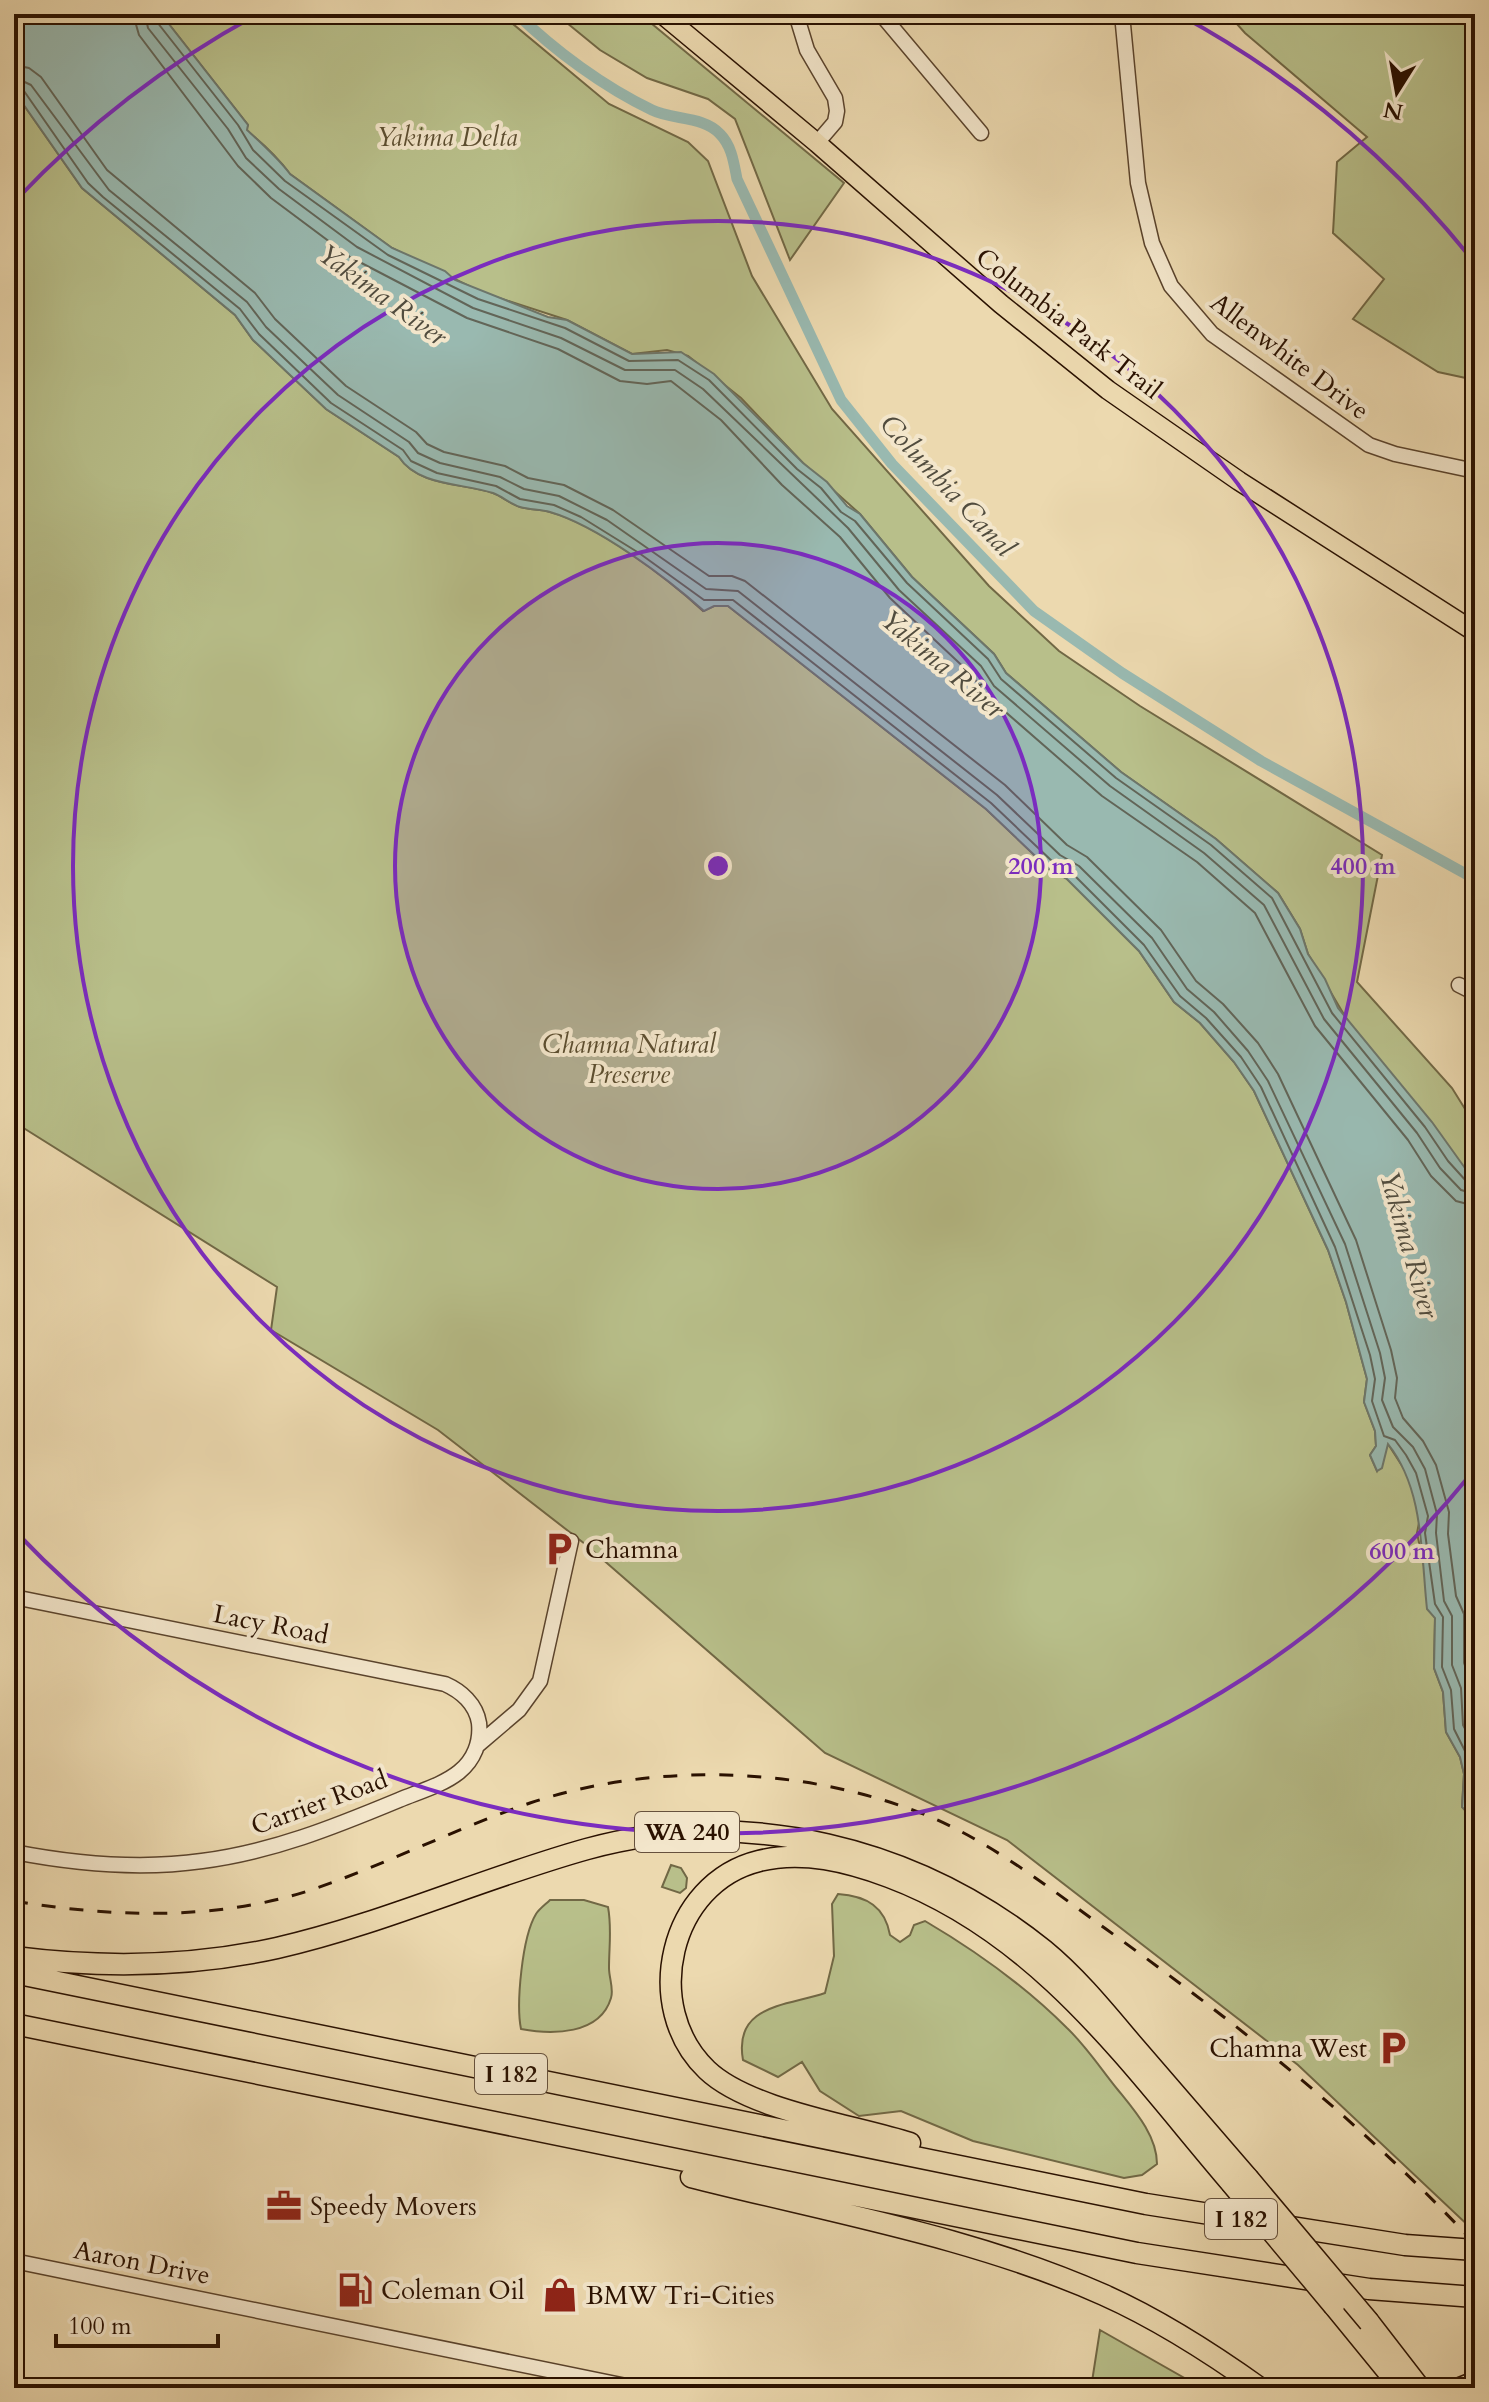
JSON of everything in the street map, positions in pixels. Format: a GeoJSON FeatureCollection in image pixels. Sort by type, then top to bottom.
{"type":"FeatureCollection","features":[{"type":"Feature","properties":{"kind":"highway","name":"WA 240"},"geometry":{"type":"LineString","coordinates":[[14,1957],[140,1964],[233,1956],[319,1937],[546,1861],[632,1839],[707,1831],[820,1842],[882,1859],[940,1882],[1029,1938],[1099,2006],[1239,2181]]}},
{"type":"Feature","properties":{"kind":"highway"},"geometry":{"type":"LineString","coordinates":[[1009,2175],[759,2100],[736,2090],[707,2070],[680,2033],[671,1996],[671,1965],[677,1939],[687,1916],[700,1898],[718,1881],[758,1861],[805,1857],[828,1859],[888,1877],[967,1915],[1011,1945],[1065,1992],[1239,2181],[1362,2327],[1420,2388]]}},
{"type":"Feature","properties":{"kind":"highway","name":"I 182"},"geometry":{"type":"LineString","coordinates":[[14,1973],[1146,2204],[1405,2245],[1475,2250]]}},
{"type":"Feature","properties":{"kind":"highway","name":"I 182"},"geometry":{"type":"LineString","coordinates":[[14,2024],[482,2122],[1137,2253],[1369,2289],[1475,2297]]}},
{"type":"Feature","properties":{"kind":"highway"},"geometry":{"type":"LineString","coordinates":[[482,2122],[977,2249],[1043,2270],[1140,2312],[1209,2352],[1260,2388]]}},
{"type":"Feature","properties":{"kind":"highway"},"geometry":{"type":"LineString","coordinates":[[1362,2327],[1401,2388]]}},
{"type":"Feature","properties":{"kind":"highway"},"geometry":{"type":"LineString","coordinates":[[1460,2388],[1475,2382]]}},
{"type":"Feature","properties":{"kind":"main road","name":"Columbia Park Trail"},"geometry":{"type":"LineString","coordinates":[[662,14],[817,143],[991,296],[1108,390],[1239,481],[1475,632]]}},
{"type":"Feature","properties":{"kind":"street"},"geometry":{"type":"LineString","coordinates":[[796,14],[807,50],[835,98],[835,122],[817,143]]}},
{"type":"Feature","properties":{"kind":"street"},"geometry":{"type":"LineString","coordinates":[[881,14],[981,133]]}},
{"type":"Feature","properties":{"kind":"street","name":"Allenwhite Drive"},"geometry":{"type":"LineString","coordinates":[[1122,14],[1138,183],[1157,256],[1181,300],[1212,334],[1369,445],[1395,454],[1475,471]]}},
{"type":"Feature","properties":{"kind":"street"},"geometry":{"type":"LineString","coordinates":[[1459,985],[1475,993]]}},
{"type":"Feature","properties":{"kind":"street","name":"Carrier Road"},"geometry":{"type":"LineString","coordinates":[[14,1852],[79,1862],[137,1865],[197,1862],[270,1848],[323,1831],[451,1778],[467,1764],[478,1745],[519,1710],[540,1681],[571,1541]]}},
{"type":"Feature","properties":{"kind":"street","name":"Lacy Road"},"geometry":{"type":"LineString","coordinates":[[14,1597],[445,1684],[460,1692],[473,1707],[479,1723],[478,1745]]}},
{"type":"Feature","properties":{"kind":"street","name":"Aaron Drive"},"geometry":{"type":"LineString","coordinates":[[14,2261],[636,2388]]}},
{"type":"Feature","properties":{"kind":"green space","name":"Yakima Delta"},"geometry":{"type":"Polygon","coordinates":[[[161,14],[501,14],[609,104],[688,142],[708,161],[752,276],[832,409],[989,586],[1059,651],[1140,706],[1382,855],[1357,982],[1452,1088],[1475,1125],[1475,1277],[1349,1023],[1308,954],[1300,929],[1278,893],[1216,839],[1121,772],[1006,673],[994,654],[912,577],[860,514],[803,463],[741,398],[688,356],[667,350],[632,354],[567,320],[481,292],[392,248],[290,174],[246,130],[248,125],[161,14]]]}},
{"type":"Feature","properties":{"kind":"green space"},"geometry":{"type":"Polygon","coordinates":[[[556,14],[640,14],[844,183],[790,260],[735,119],[708,99],[647,78],[600,50],[556,14]]]}},
{"type":"Feature","properties":{"kind":"green space"},"geometry":{"type":"Polygon","coordinates":[[[1228,14],[1475,14],[1475,380],[1438,372],[1353,319],[1384,279],[1333,233],[1337,162],[1367,137],[1245,33],[1228,14]]]}},
{"type":"Feature","properties":{"kind":"green space","name":"Chamna Natural Preserve"},"geometry":{"type":"Polygon","coordinates":[[[14,91],[82,188],[235,315],[253,340],[326,409],[399,457],[417,473],[493,493],[520,507],[569,519],[631,554],[703,611],[714,606],[728,606],[986,809],[1049,869],[1067,879],[1139,951],[1174,1002],[1200,1023],[1254,1091],[1328,1250],[1346,1302],[1367,1379],[1364,1402],[1375,1431],[1376,1446],[1370,1455],[1377,1471],[1388,1444],[1408,1475],[1420,1518],[1417,1533],[1435,1618],[1434,1668],[1443,1692],[1446,1732],[1460,1757],[1464,1774],[1462,1807],[1475,1821],[1475,2232],[1298,2065],[1007,1840],[825,1753],[585,1544],[438,1430],[271,1330],[277,1287],[14,1122],[14,91]]]}},
{"type":"Feature","properties":{"kind":"green space"},"geometry":{"type":"Polygon","coordinates":[[[671,1865],[681,1868],[687,1878],[686,1888],[680,1893],[662,1887],[671,1865]]]}},
{"type":"Feature","properties":{"kind":"green space"},"geometry":{"type":"Polygon","coordinates":[[[838,1894],[858,1897],[873,1905],[884,1917],[890,1935],[900,1942],[910,1935],[914,1925],[925,1921],[981,1957],[1034,1998],[1081,2042],[1138,2115],[1153,2144],[1157,2164],[1142,2175],[1124,2178],[973,2141],[901,2111],[859,2116],[820,2091],[802,2062],[778,2077],[743,2060],[742,2042],[746,2028],[755,2018],[780,2005],[825,1993],[834,1956],[832,1904],[838,1894]]]}},
{"type":"Feature","properties":{"kind":"green space"},"geometry":{"type":"Polygon","coordinates":[[[550,1900],[584,1900],[608,1907],[610,1922],[611,1998],[597,2019],[586,2026],[560,2032],[521,2029],[520,2018],[520,1988],[527,1938],[536,1914],[550,1900]]]}},
{"type":"Feature","properties":{"kind":"green space"},"geometry":{"type":"Polygon","coordinates":[[[1100,2330],[1202,2388],[1091,2388],[1100,2330]]]}},
{"type":"Feature","properties":{"kind":"water","name":"Yakima River"},"geometry":{"type":"Polygon","coordinates":[[[14,14],[161,14],[248,125],[247,130],[290,174],[392,248],[445,271],[455,280],[548,317],[567,320],[632,354],[681,352],[714,374],[803,463],[827,482],[847,506],[860,514],[912,577],[994,654],[1006,673],[1121,772],[1216,839],[1278,893],[1300,929],[1308,954],[1325,979],[1338,1008],[1432,1122],[1475,1182],[1475,1821],[1462,1807],[1464,1774],[1460,1757],[1446,1732],[1443,1692],[1434,1668],[1435,1618],[1427,1609],[1415,1501],[1400,1462],[1388,1444],[1382,1468],[1377,1471],[1370,1455],[1376,1446],[1375,1431],[1364,1402],[1367,1379],[1346,1302],[1328,1250],[1254,1091],[1234,1062],[1200,1023],[1174,1002],[1139,951],[1067,879],[1049,869],[986,809],[728,606],[714,606],[704,611],[631,554],[569,519],[520,507],[493,493],[417,473],[399,457],[326,409],[253,340],[235,315],[82,188],[14,91],[14,14]]]}},
{"type":"Feature","properties":{"kind":"waterway","name":"Columbia Canal"},"geometry":{"type":"LineString","coordinates":[[517,14],[564,55],[616,90],[652,110],[697,121],[720,134],[730,150],[737,179],[841,400],[892,464],[1034,611],[1122,673],[1261,761],[1475,879]]}},
{"type":"Feature","properties":{"kind":"railway"},"geometry":{"type":"LineString","coordinates":[[14,1901],[124,1913],[199,1912],[272,1901],[336,1881],[530,1803],[623,1781],[721,1775],[818,1784],[865,1795],[937,1820],[988,1847],[1155,1965],[1252,2039],[1345,2117],[1475,2244]]}},
{"type":"Feature","properties":{"kind":"place","name":"Chamna"},"geometry":{"type":"Point","coordinates":[559,1549]}},
{"type":"Feature","properties":{"kind":"place","name":"Chamna West"},"geometry":{"type":"Point","coordinates":[1393,2048]}},
{"type":"Feature","properties":{"kind":"place","name":"Speedy Movers"},"geometry":{"type":"Point","coordinates":[284,2206]}},
{"type":"Feature","properties":{"kind":"place","name":"Coleman Oil"},"geometry":{"type":"Point","coordinates":[355,2290]}},
{"type":"Feature","properties":{"kind":"place","name":"BMW Tri-Cities"},"geometry":{"type":"Point","coordinates":[560,2295]}}]}
